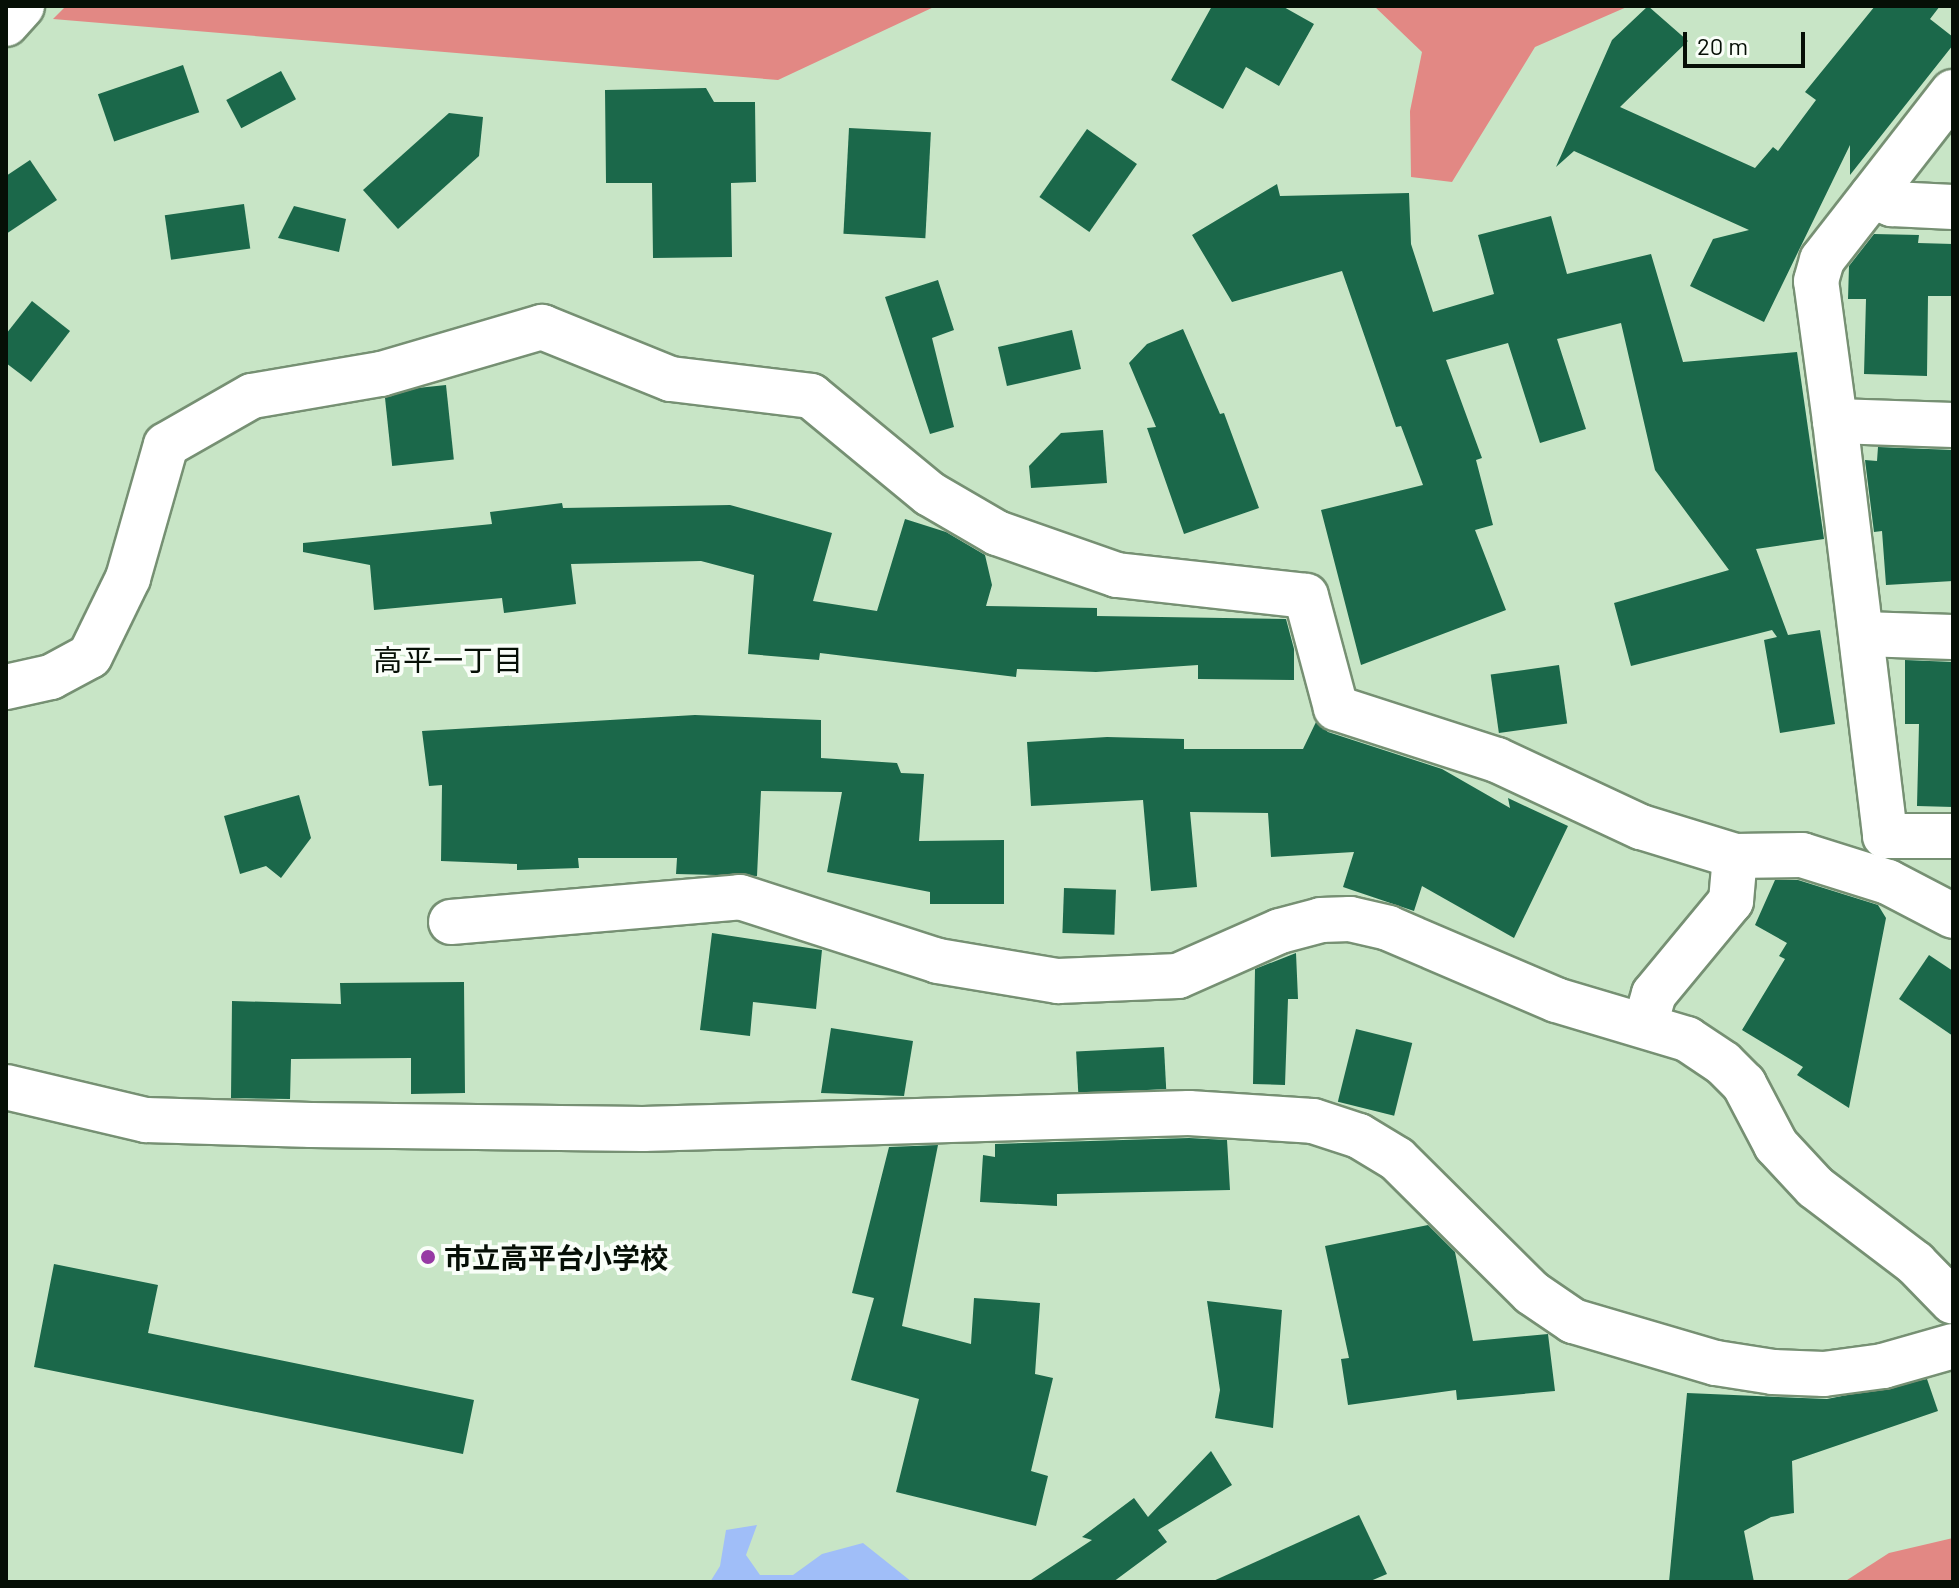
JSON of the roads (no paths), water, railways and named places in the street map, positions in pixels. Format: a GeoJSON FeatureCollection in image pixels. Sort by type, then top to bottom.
{"type":"FeatureCollection","features":[{"type":"Feature","properties":{"kind":"street"},"geometry":{"type":"LineString","coordinates":[[6,24],[22,6]]}},
{"type":"Feature","properties":{"kind":"street"},"geometry":{"type":"LineString","coordinates":[[1888,882],[1862,634],[1816,281],[1822,260],[1953,92]]}},
{"type":"Feature","properties":{"kind":"street"},"geometry":{"type":"LineString","coordinates":[[1872,196],[1892,204],[1953,207]]}},
{"type":"Feature","properties":{"kind":"street"},"geometry":{"type":"LineString","coordinates":[[6,687],[51,677],[90,656],[128,578],[166,445],[252,396],[381,374],[542,327],[671,379],[811,396],[930,494],[997,533],[1117,575],[1306,596],[1336,708],[1497,760],[1641,827],[1735,856],[1802,855],[1888,882],[1953,916]]}},
{"type":"Feature","properties":{"kind":"street"},"geometry":{"type":"LineString","coordinates":[[1835,421],[1953,425]]}},
{"type":"Feature","properties":{"kind":"street"},"geometry":{"type":"LineString","coordinates":[[1862,634],[1953,637]]}},
{"type":"Feature","properties":{"kind":"street"},"geometry":{"type":"LineString","coordinates":[[1885,836],[1953,836]]}},
{"type":"Feature","properties":{"kind":"street"},"geometry":{"type":"LineString","coordinates":[[1645,1025],[1654,994],[1731,901],[1735,856]]}},
{"type":"Feature","properties":{"kind":"street"},"geometry":{"type":"LineString","coordinates":[[451,922],[740,897],[938,961],[1058,981],[1178,976],[1280,931],[1350,919],[1388,928],[1556,1000],[1687,1039],[1723,1063],[1744,1084],[1776,1145],[1815,1187],[1915,1263],[1953,1302]]}},
{"type":"Feature","properties":{"kind":"street"},"geometry":{"type":"LineString","coordinates":[[6,1087],[146,1120],[311,1125],[643,1129],[1189,1113],[1313,1121],[1359,1136],[1397,1159],[1532,1293],[1573,1321],[1716,1363],[1773,1372],[1824,1374],[1883,1366],[1953,1346]]}},
{"type":"Feature","properties":{"kind":"water"},"geometry":{"type":"Polygon","coordinates":[[[757,1525],[746,1555],[760,1575],[793,1575],[822,1554],[863,1543],[912,1582],[710,1582],[720,1566],[726,1530],[757,1525]]]}},
{"type":"Feature","properties":{"kind":"place","name":"市立高平台小学校"},"geometry":{"type":"Point","coordinates":[428,1257]}},
{"type":"Feature","properties":{"kind":"district","name":"高平一丁目"},"geometry":{"type":"Point","coordinates":[448,659]}}]}
